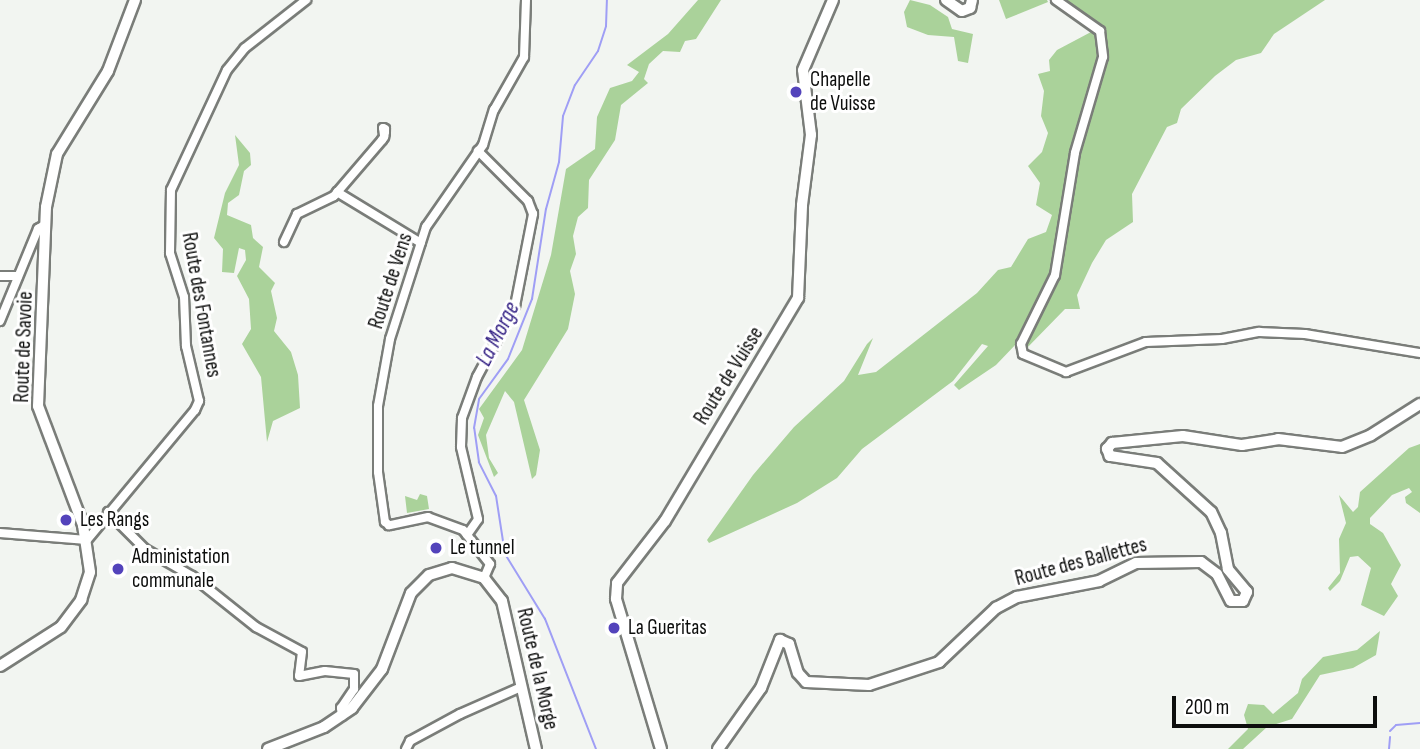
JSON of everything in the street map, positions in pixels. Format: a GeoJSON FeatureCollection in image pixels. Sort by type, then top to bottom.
{"type":"FeatureCollection","features":[{"type":"Feature","properties":{"kind":"street","name":"Route de Savoie"},"geometry":{"type":"LineString","coordinates":[[0,666],[55,633],[75,610],[90,572],[87,540],[38,406],[49,183],[57,154],[108,71],[135,0]]}},
{"type":"Feature","properties":{"kind":"street","name":"Route des Fontannes"},"geometry":{"type":"LineString","coordinates":[[87,540],[199,401],[186,346],[184,297],[170,253],[174,180],[228,70],[245,48],[306,0]]}},
{"type":"Feature","properties":{"kind":"street","name":"Route de Vens"},"geometry":{"type":"LineString","coordinates":[[467,535],[457,527],[417,516],[389,526],[382,514],[377,437],[380,397],[390,339],[421,243],[438,205],[478,151],[494,110],[524,57],[526,0]]}},
{"type":"Feature","properties":{"kind":"street","name":"Route de Vuisse"},"geometry":{"type":"LineString","coordinates":[[661,749],[616,599],[617,583],[665,521],[798,298],[802,205],[811,135],[803,70],[833,0]]}},
{"type":"Feature","properties":{"kind":"street"},"geometry":{"type":"LineString","coordinates":[[946,0],[964,11],[972,0]]}},
{"type":"Feature","properties":{"kind":"street"},"geometry":{"type":"LineString","coordinates":[[1056,0],[1100,31],[1103,57],[1074,153],[1055,275],[1021,344],[1023,354],[1066,372],[1146,342],[1222,339],[1259,332],[1306,334],[1420,353]]}},
{"type":"Feature","properties":{"kind":"street"},"geometry":{"type":"LineString","coordinates":[[284,242],[297,214],[337,192],[384,135]]}},
{"type":"Feature","properties":{"kind":"street"},"geometry":{"type":"LineString","coordinates":[[268,749],[342,716],[378,676],[406,601],[419,582],[452,568],[484,578],[490,564],[467,535],[478,519],[461,447],[462,418],[477,377],[515,306],[533,214],[528,201],[478,151]]}},
{"type":"Feature","properties":{"kind":"street"},"geometry":{"type":"LineString","coordinates":[[337,192],[421,243]]}},
{"type":"Feature","properties":{"kind":"street"},"geometry":{"type":"LineString","coordinates":[[0,321],[38,229],[46,225]]}},
{"type":"Feature","properties":{"kind":"street"},"geometry":{"type":"LineString","coordinates":[[0,276],[18,276]]}},
{"type":"Feature","properties":{"kind":"street","name":"Route des Ballettes"},"geometry":{"type":"LineString","coordinates":[[718,749],[761,688],[780,640],[789,644],[798,673],[806,682],[869,685],[939,662],[996,608],[1017,597],[1098,581],[1136,564],[1201,562],[1217,574],[1231,601],[1242,601],[1247,592],[1228,569],[1211,512],[1157,463],[1110,456],[1107,449],[1112,443],[1183,436],[1242,445],[1278,439],[1342,447],[1371,435],[1420,404]]}},
{"type":"Feature","properties":{"kind":"street"},"geometry":{"type":"LineString","coordinates":[[108,512],[145,549],[192,576],[256,627],[302,652],[299,676],[325,671],[354,674],[355,684],[341,708],[342,716]]}},
{"type":"Feature","properties":{"kind":"street"},"geometry":{"type":"LineString","coordinates":[[0,533],[87,540]]}},
{"type":"Feature","properties":{"kind":"street","name":"Route de la Morge"},"geometry":{"type":"LineString","coordinates":[[484,578],[505,610],[519,688],[536,749]]}},
{"type":"Feature","properties":{"kind":"street"},"geometry":{"type":"LineString","coordinates":[[406,749],[410,741],[519,688]]}},
{"type":"Feature","properties":{"kind":"green space"},"geometry":{"type":"Polygon","coordinates":[[[698,0],[721,0],[696,39],[685,41],[680,52],[663,51],[649,64],[644,79],[648,83],[621,105],[615,140],[589,180],[588,208],[578,217],[573,236],[576,254],[570,271],[575,294],[568,329],[524,400],[540,450],[536,475],[532,479],[514,402],[505,391],[486,435],[489,458],[498,473],[494,477],[478,435],[484,418],[479,409],[522,350],[551,255],[566,169],[595,149],[597,117],[610,88],[632,81],[639,72],[627,65],[668,34],[698,0]]]}},
{"type":"Feature","properties":{"kind":"green space"},"geometry":{"type":"Polygon","coordinates":[[[910,0],[930,5],[948,17],[952,29],[973,34],[968,63],[958,61],[954,37],[928,35],[907,27],[904,12],[910,0]]]}},
{"type":"Feature","properties":{"kind":"green space"},"geometry":{"type":"Polygon","coordinates":[[[999,0],[1047,0],[1048,2],[1006,19],[999,0]]]}},
{"type":"Feature","properties":{"kind":"green space"},"geometry":{"type":"Polygon","coordinates":[[[1061,0],[1325,0],[1274,34],[1261,53],[1236,60],[1181,109],[1177,123],[1167,127],[1132,194],[1133,222],[1106,240],[1092,263],[1077,295],[1080,309],[1065,309],[1025,350],[1020,340],[996,365],[959,390],[954,385],[988,346],[982,344],[953,381],[862,449],[837,478],[797,503],[709,543],[707,540],[753,475],[794,427],[844,381],[873,338],[858,375],[876,372],[977,293],[998,270],[1011,267],[1028,239],[1046,232],[1052,215],[1036,205],[1040,183],[1028,166],[1042,152],[1048,133],[1041,116],[1044,91],[1038,74],[1050,71],[1049,60],[1057,50],[1091,32],[1093,22],[1061,0]]]}},
{"type":"Feature","properties":{"kind":"green space"},"geometry":{"type":"Polygon","coordinates":[[[235,135],[250,153],[251,165],[244,171],[239,195],[228,203],[227,215],[251,225],[253,238],[263,247],[259,267],[275,283],[271,291],[277,318],[274,331],[291,352],[298,375],[300,408],[273,421],[267,442],[261,377],[242,344],[251,329],[249,299],[237,276],[246,260],[245,250],[239,248],[234,273],[222,272],[223,249],[214,238],[225,193],[239,165],[235,135]]]}},
{"type":"Feature","properties":{"kind":"green space"},"geometry":{"type":"Polygon","coordinates":[[[1420,444],[1420,513],[1406,503],[1405,497],[1412,492],[1409,488],[1392,495],[1370,518],[1370,524],[1383,533],[1401,565],[1391,584],[1398,596],[1384,616],[1361,605],[1371,568],[1358,556],[1350,557],[1340,581],[1330,591],[1328,588],[1340,573],[1339,539],[1346,523],[1339,495],[1353,512],[1358,507],[1360,492],[1409,448],[1420,444]]]}},
{"type":"Feature","properties":{"kind":"green space"},"geometry":{"type":"Polygon","coordinates":[[[420,494],[427,496],[429,509],[407,513],[405,496],[417,500],[420,494]]]}},
{"type":"Feature","properties":{"kind":"green space"},"geometry":{"type":"Polygon","coordinates":[[[1380,631],[1376,655],[1353,668],[1320,675],[1292,719],[1267,727],[1243,749],[1228,749],[1248,729],[1244,715],[1248,704],[1264,705],[1273,714],[1298,693],[1302,679],[1323,657],[1357,650],[1380,631]]]}},
{"type":"Feature","properties":{"kind":"waterway","name":"La Morge"},"geometry":{"type":"LineString","coordinates":[[596,749],[545,619],[505,554],[496,496],[479,462],[474,428],[479,399],[508,359],[532,299],[546,209],[559,162],[563,116],[575,85],[598,51],[606,26],[607,0]]}},
{"type":"Feature","properties":{"kind":"waterway"},"geometry":{"type":"LineString","coordinates":[[1390,731],[1396,725],[1420,723]]}},
{"type":"Feature","properties":{"kind":"waterway"},"geometry":{"type":"LineString","coordinates":[[1389,749],[1390,737]]}},
{"type":"Feature","properties":{"kind":"place","name":"Chapelle de Vuisse"},"geometry":{"type":"Point","coordinates":[796,92]}},
{"type":"Feature","properties":{"kind":"place","name":"Les Rangs"},"geometry":{"type":"Point","coordinates":[66,520]}},
{"type":"Feature","properties":{"kind":"place","name":"Le tunnel"},"geometry":{"type":"Point","coordinates":[436,548]}},
{"type":"Feature","properties":{"kind":"place","name":"Administation communale"},"geometry":{"type":"Point","coordinates":[118,569]}},
{"type":"Feature","properties":{"kind":"place","name":"La Gueritas"},"geometry":{"type":"Point","coordinates":[614,628]}}]}
